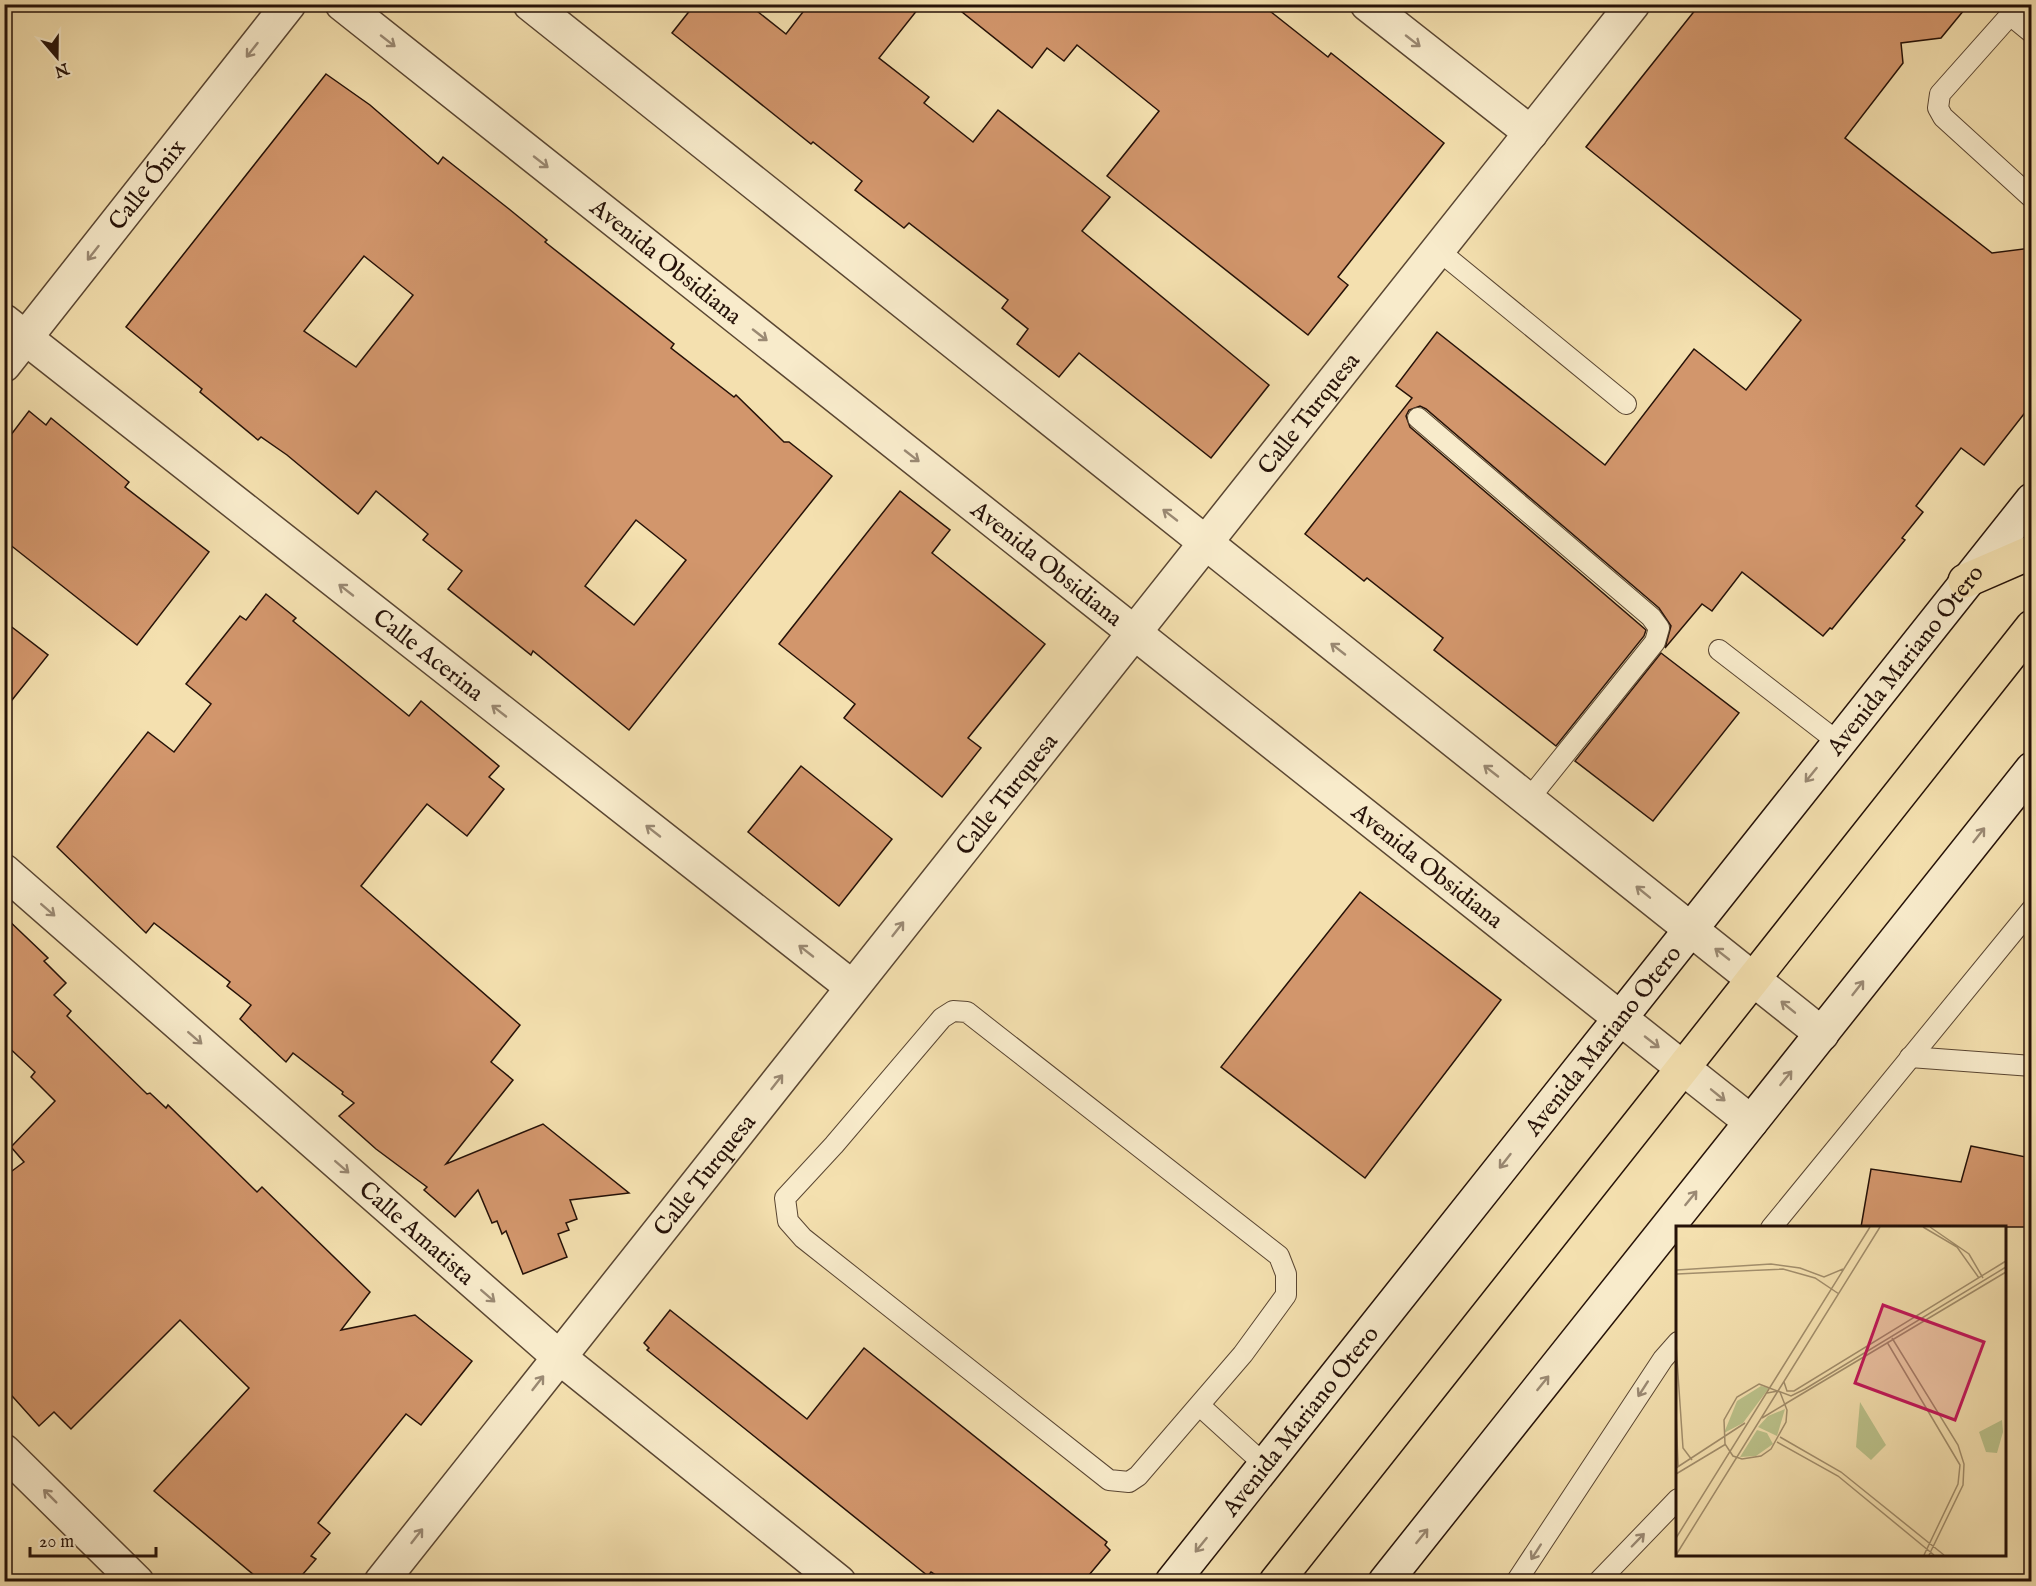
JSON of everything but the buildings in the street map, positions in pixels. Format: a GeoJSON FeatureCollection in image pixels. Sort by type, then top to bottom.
{"type":"FeatureCollection","features":[{"type":"Feature","properties":{"kind":"main road"},"geometry":{"type":"LineString","coordinates":[[1965,581],[2031,552]]}},
{"type":"Feature","properties":{"kind":"main road"},"geometry":{"type":"LineString","coordinates":[[1276,1581],[1754,980],[2031,627]]}},
{"type":"Feature","properties":{"kind":"street","name":"Calle Ónix"},"geometry":{"type":"LineString","coordinates":[[4,365],[15,330],[289,4]]}},
{"type":"Feature","properties":{"kind":"street","name":"Avenida Obsidiana"},"geometry":{"type":"LineString","coordinates":[[342,4],[1751,1122]]}},
{"type":"Feature","properties":{"kind":"street"},"geometry":{"type":"LineString","coordinates":[[530,4],[1822,1034]]}},
{"type":"Feature","properties":{"kind":"street"},"geometry":{"type":"LineString","coordinates":[[1367,4],[1531,133]]}},
{"type":"Feature","properties":{"kind":"street","name":"Calle Turquesa"},"geometry":{"type":"LineString","coordinates":[[381,1581],[1633,4]]}},
{"type":"Feature","properties":{"kind":"street","name":"Calle Acerina"},"geometry":{"type":"LineString","coordinates":[[15,330],[852,987]]}},
{"type":"Feature","properties":{"kind":"street","name":"Avenida Mariano Otero"},"geometry":{"type":"LineString","coordinates":[[1172,1581],[2031,500]]}},
{"type":"Feature","properties":{"kind":"street"},"geometry":{"type":"LineString","coordinates":[[1385,1581],[2031,769]]}},
{"type":"Feature","properties":{"kind":"street","name":"Calle Amatista"},"geometry":{"type":"LineString","coordinates":[[4,871],[559,1357],[839,1581]]}},
{"type":"Feature","properties":{"kind":"street"},"geometry":{"type":"LineString","coordinates":[[4,1451],[137,1581]]}},
{"type":"Feature","properties":{"kind":"lane"},"geometry":{"type":"LineString","coordinates":[[2031,33],[2015,10],[1940,94],[1938,108],[1943,117],[2031,198]]}},
{"type":"Feature","properties":{"kind":"lane"},"geometry":{"type":"LineString","coordinates":[[1438,250],[1626,404]]}},
{"type":"Feature","properties":{"kind":"lane"},"geometry":{"type":"LineString","coordinates":[[1418,418],[1650,617],[1659,628],[1655,642],[1528,800]]}},
{"type":"Feature","properties":{"kind":"lane"},"geometry":{"type":"LineString","coordinates":[[1719,650],[1838,742]]}},
{"type":"Feature","properties":{"kind":"lane"},"geometry":{"type":"LineString","coordinates":[[1772,1226],[2031,909]]}},
{"type":"Feature","properties":{"kind":"lane"},"geometry":{"type":"LineString","coordinates":[[967,1012],[1279,1256],[1286,1274],[1286,1295],[1200,1406],[1138,1476],[1129,1482],[1108,1480],[803,1238],[788,1221],[785,1198],[948,1013],[967,1012]]}},
{"type":"Feature","properties":{"kind":"lane"},"geometry":{"type":"LineString","coordinates":[[1910,1057],[2031,1066]]}},
{"type":"Feature","properties":{"kind":"lane"},"geometry":{"type":"LineString","coordinates":[[1516,1581],[1663,1359],[1676,1343]]}},
{"type":"Feature","properties":{"kind":"lane"},"geometry":{"type":"LineString","coordinates":[[1200,1406],[1265,1465]]}},
{"type":"Feature","properties":{"kind":"lane"},"geometry":{"type":"LineString","coordinates":[[1598,1581],[1676,1500]]}}]}
